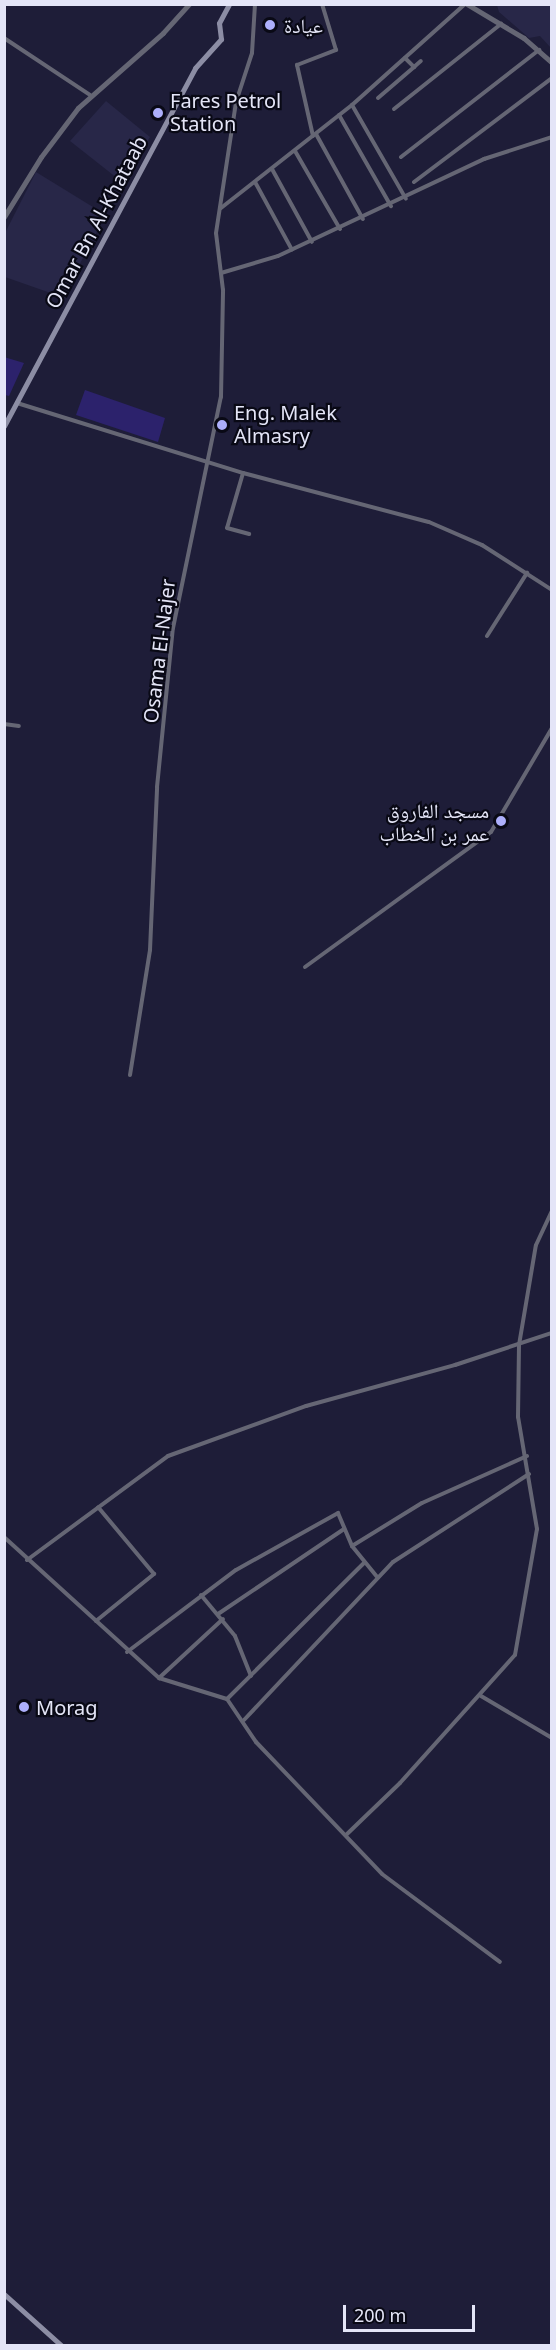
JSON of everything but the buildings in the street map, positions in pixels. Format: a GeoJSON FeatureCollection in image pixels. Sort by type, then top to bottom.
{"type":"FeatureCollection","features":[{"type":"Feature","properties":{"kind":"main road","name":"Omar Bn Al-Khataab"},"geometry":{"type":"LineString","coordinates":[[4,426],[195,68],[221,39],[219,23],[229,4]]}},
{"type":"Feature","properties":{"kind":"main road"},"geometry":{"type":"LineString","coordinates":[[4,2294],[62,2346]]}},
{"type":"Feature","properties":{"kind":"street"},"geometry":{"type":"LineString","coordinates":[[4,217],[52,140],[90,95],[164,33],[189,4]]}},
{"type":"Feature","properties":{"kind":"street","name":"Osama El-Najer"},"geometry":{"type":"LineString","coordinates":[[130,1075],[150,950],[157,787],[173,628],[221,397],[221,273],[216,233],[236,102],[252,53],[255,4]]}},
{"type":"Feature","properties":{"kind":"street"},"geometry":{"type":"LineString","coordinates":[[322,4],[336,50],[297,64],[314,135],[363,219]]}},
{"type":"Feature","properties":{"kind":"street"},"geometry":{"type":"LineString","coordinates":[[220,209],[352,105],[466,4],[501,24],[552,62]]}},
{"type":"Feature","properties":{"kind":"street"},"geometry":{"type":"LineString","coordinates":[[394,109],[501,24]]}},
{"type":"Feature","properties":{"kind":"street"},"geometry":{"type":"LineString","coordinates":[[4,38],[90,95]]}},
{"type":"Feature","properties":{"kind":"street"},"geometry":{"type":"LineString","coordinates":[[401,157],[539,51]]}},
{"type":"Feature","properties":{"kind":"street"},"geometry":{"type":"LineString","coordinates":[[405,58],[414,67]]}},
{"type":"Feature","properties":{"kind":"street"},"geometry":{"type":"LineString","coordinates":[[378,98],[421,61]]}},
{"type":"Feature","properties":{"kind":"street"},"geometry":{"type":"LineString","coordinates":[[414,182],[552,78]]}},
{"type":"Feature","properties":{"kind":"street"},"geometry":{"type":"LineString","coordinates":[[352,105],[406,199]]}},
{"type":"Feature","properties":{"kind":"street"},"geometry":{"type":"LineString","coordinates":[[339,115],[391,206]]}},
{"type":"Feature","properties":{"kind":"street"},"geometry":{"type":"LineString","coordinates":[[221,273],[312,242],[406,199],[484,159],[552,137]]}},
{"type":"Feature","properties":{"kind":"street"},"geometry":{"type":"LineString","coordinates":[[295,151],[340,229]]}},
{"type":"Feature","properties":{"kind":"street"},"geometry":{"type":"LineString","coordinates":[[272,169],[312,242]]}},
{"type":"Feature","properties":{"kind":"street"},"geometry":{"type":"LineString","coordinates":[[255,182],[292,250]]}},
{"type":"Feature","properties":{"kind":"street"},"geometry":{"type":"LineString","coordinates":[[16,402],[243,473],[429,522],[482,545],[552,590]]}},
{"type":"Feature","properties":{"kind":"street"},"geometry":{"type":"LineString","coordinates":[[243,473],[227,528],[249,534]]}},
{"type":"Feature","properties":{"kind":"street"},"geometry":{"type":"LineString","coordinates":[[488,636],[527,573]]}},
{"type":"Feature","properties":{"kind":"street"},"geometry":{"type":"LineString","coordinates":[[4,724],[19,726]]}},
{"type":"Feature","properties":{"kind":"street"},"geometry":{"type":"LineString","coordinates":[[305,966],[491,832],[552,728]]}},
{"type":"Feature","properties":{"kind":"street"},"geometry":{"type":"LineString","coordinates":[[346,1835],[481,1696],[515,1655],[537,1529],[527,1456],[518,1417],[519,1346],[536,1245],[552,1211]]}},
{"type":"Feature","properties":{"kind":"street"},"geometry":{"type":"LineString","coordinates":[[27,1560],[168,1456],[306,1406],[519,1346],[552,1333]]}},
{"type":"Feature","properties":{"kind":"street"},"geometry":{"type":"LineString","coordinates":[[352,1546],[422,1503],[527,1456]]}},
{"type":"Feature","properties":{"kind":"street"},"geometry":{"type":"LineString","coordinates":[[244,1720],[393,1562],[529,1474]]}},
{"type":"Feature","properties":{"kind":"street"},"geometry":{"type":"LineString","coordinates":[[96,1621],[154,1574],[98,1507]]}},
{"type":"Feature","properties":{"kind":"street"},"geometry":{"type":"LineString","coordinates":[[127,1652],[201,1594],[261,1555],[338,1513],[352,1546],[377,1577]]}},
{"type":"Feature","properties":{"kind":"street"},"geometry":{"type":"LineString","coordinates":[[218,1614],[344,1529]]}},
{"type":"Feature","properties":{"kind":"street"},"geometry":{"type":"LineString","coordinates":[[4,1537],[127,1652],[159,1678],[227,1699],[244,1720],[256,1743],[382,1874],[500,1962]]}},
{"type":"Feature","properties":{"kind":"street"},"geometry":{"type":"LineString","coordinates":[[227,1699],[364,1563]]}},
{"type":"Feature","properties":{"kind":"street"},"geometry":{"type":"LineString","coordinates":[[201,1594],[235,1636],[251,1676]]}},
{"type":"Feature","properties":{"kind":"street"},"geometry":{"type":"LineString","coordinates":[[159,1678],[223,1619]]}},
{"type":"Feature","properties":{"kind":"street"},"geometry":{"type":"LineString","coordinates":[[481,1696],[552,1738]]}},
{"type":"Feature","properties":{"kind":"shaded area"},"geometry":{"type":"Polygon","coordinates":[[[497,5],[551,5],[551,48],[540,36],[529,38],[499,12],[497,5]]]}},
{"type":"Feature","properties":{"kind":"shaded area"},"geometry":{"type":"Polygon","coordinates":[[[106,101],[150,137],[122,182],[70,141],[106,101]]]}},
{"type":"Feature","properties":{"kind":"shaded area"},"geometry":{"type":"Polygon","coordinates":[[[36,172],[106,215],[62,297],[5,277],[5,233],[36,172]]]}},
{"type":"Feature","properties":{"kind":"shaded area"},"geometry":{"type":"Polygon","coordinates":[[[4,357],[24,363],[9,396],[5,395],[4,357]]]}},
{"type":"Feature","properties":{"kind":"shaded area"},"geometry":{"type":"Polygon","coordinates":[[[85,390],[165,418],[158,442],[76,415],[85,390]]]}},
{"type":"Feature","properties":{"kind":"place","name":"عيادة"},"geometry":{"type":"Point","coordinates":[270,25]}},
{"type":"Feature","properties":{"kind":"place","name":"Fares Petrol Station"},"geometry":{"type":"Point","coordinates":[158,113]}},
{"type":"Feature","properties":{"kind":"place","name":"Eng. Malek Almasry"},"geometry":{"type":"Point","coordinates":[222,425]}},
{"type":"Feature","properties":{"kind":"place","name":"مسجد الفاروق عمر بن الخطاب"},"geometry":{"type":"Point","coordinates":[501,821]}},
{"type":"Feature","properties":{"kind":"place","name":"Morag"},"geometry":{"type":"Point","coordinates":[24,1707]}}]}
